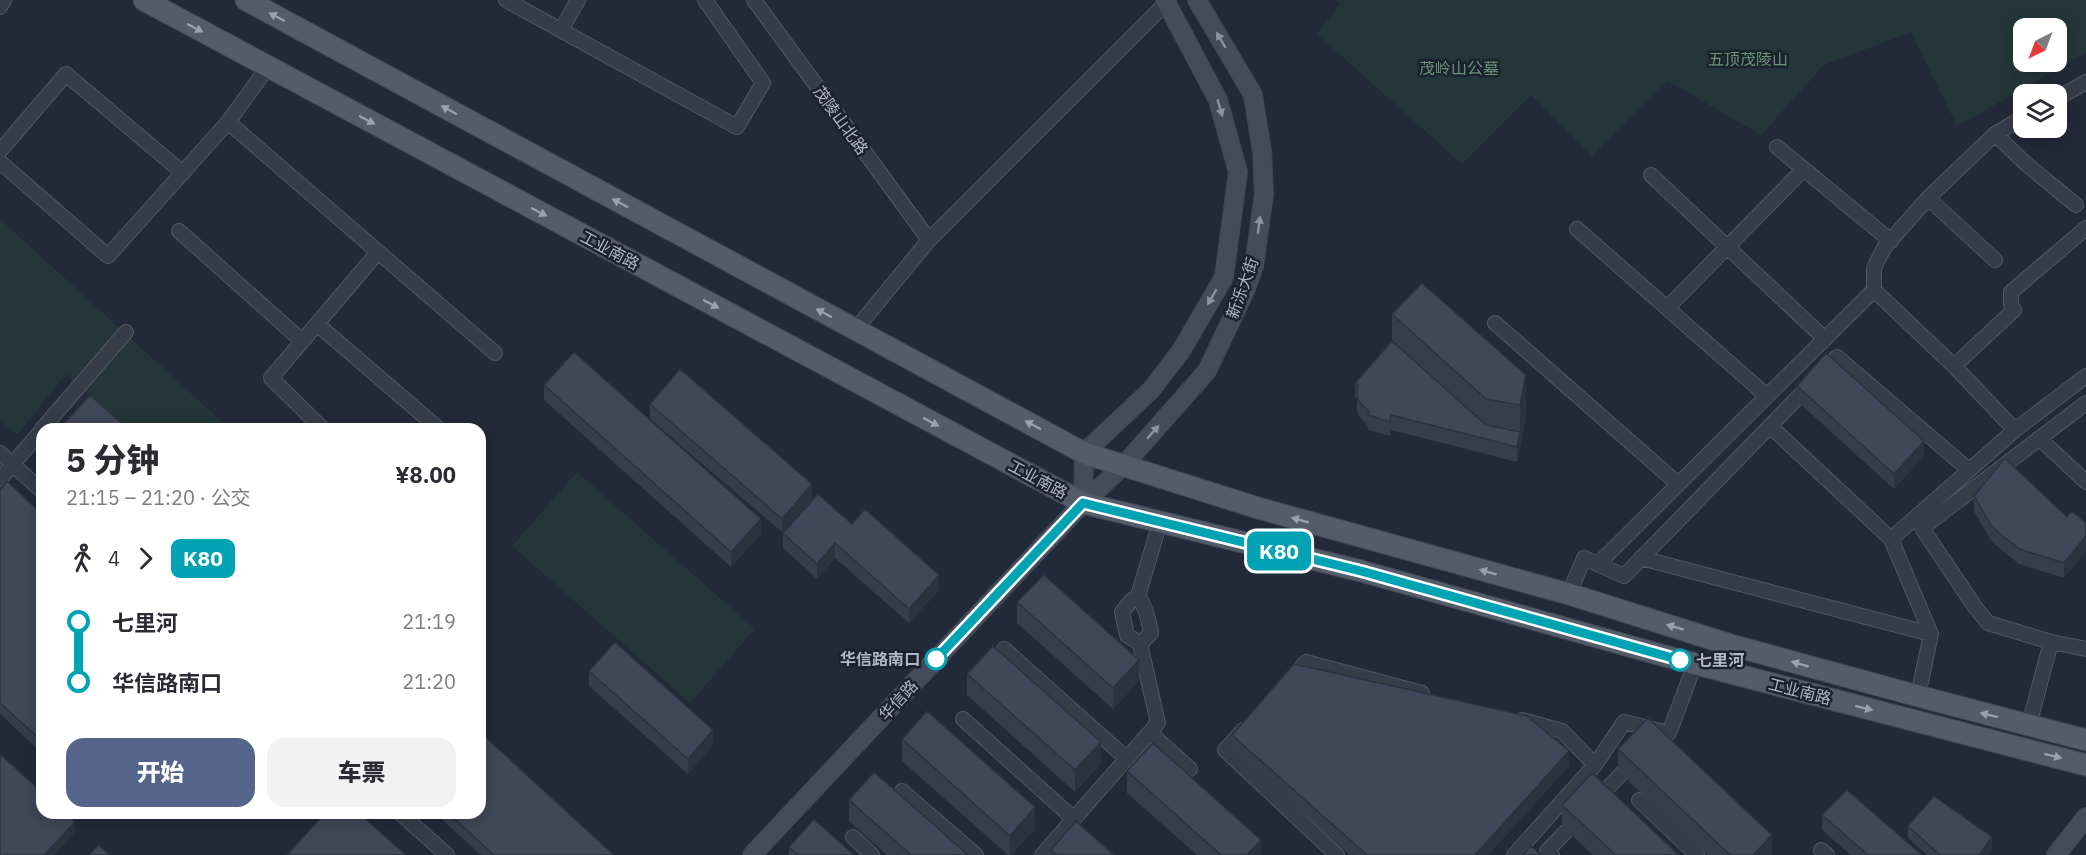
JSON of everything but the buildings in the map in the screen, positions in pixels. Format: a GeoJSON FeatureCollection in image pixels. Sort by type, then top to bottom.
{"type":"FeatureCollection","features":[{"type":"Feature","properties":{"kind":"main road","name":"工业南路"},"geometry":{"type":"LineString","coordinates":[[144,0],[1083,503],[1361,571],[1695,664],[2086,765]]}},
{"type":"Feature","properties":{"kind":"main road","name":"工业南路"},"geometry":{"type":"LineString","coordinates":[[246,0],[1084,453],[1258,508],[1569,594],[1731,645],[2086,740]]}},
{"type":"Feature","properties":{"kind":"main road","name":"新泺大街"},"geometry":{"type":"LineString","coordinates":[[1083,503],[1124,465],[1207,371],[1245,291],[1254,266],[1264,194],[1262,151],[1253,95],[1197,0]]}},
{"type":"Feature","properties":{"kind":"main road","name":"新泺大街"},"geometry":{"type":"LineString","coordinates":[[1084,453],[1151,390],[1181,351],[1224,277],[1238,172],[1218,100],[1167,1]]}},
{"type":"Feature","properties":{"kind":"main road"},"geometry":{"type":"LineString","coordinates":[[1083,503],[1084,453]]}},
{"type":"Feature","properties":{"kind":"main road","name":"华信路"},"geometry":{"type":"LineString","coordinates":[[752,855],[1083,503]]}},
{"type":"Feature","properties":{"kind":"main road"},"geometry":{"type":"LineString","coordinates":[[2056,855],[2086,817]]}},
{"type":"Feature","properties":{"kind":"street"},"geometry":{"type":"LineString","coordinates":[[0,7],[4,0]]}},
{"type":"Feature","properties":{"kind":"street"},"geometry":{"type":"LineString","coordinates":[[506,0],[737,127],[763,83],[705,0]]}},
{"type":"Feature","properties":{"kind":"street"},"geometry":{"type":"LineString","coordinates":[[561,30],[578,0]]}},
{"type":"Feature","properties":{"kind":"street","name":"茂陵山北路"},"geometry":{"type":"LineString","coordinates":[[754,0],[929,240]]}},
{"type":"Feature","properties":{"kind":"street"},"geometry":{"type":"LineString","coordinates":[[855,330],[929,240],[1167,1]]}},
{"type":"Feature","properties":{"kind":"street"},"geometry":{"type":"LineString","coordinates":[[0,162],[108,256],[228,122],[268,67]]}},
{"type":"Feature","properties":{"kind":"street"},"geometry":{"type":"LineString","coordinates":[[0,151],[66,74],[183,173]]}},
{"type":"Feature","properties":{"kind":"street"},"geometry":{"type":"LineString","coordinates":[[2067,94],[2083,87]]}},
{"type":"Feature","properties":{"kind":"street"},"geometry":{"type":"LineString","coordinates":[[228,122],[495,353]]}},
{"type":"Feature","properties":{"kind":"street"},"geometry":{"type":"LineString","coordinates":[[1598,564],[1874,290],[1874,268],[1884,248],[1928,198],[1995,134],[2013,123]]}},
{"type":"Feature","properties":{"kind":"street"},"geometry":{"type":"LineString","coordinates":[[1995,134],[2025,163],[2076,205]]}},
{"type":"Feature","properties":{"kind":"street"},"geometry":{"type":"LineString","coordinates":[[1777,147],[1891,241]]}},
{"type":"Feature","properties":{"kind":"street"},"geometry":{"type":"LineString","coordinates":[[1667,308],[1804,169]]}},
{"type":"Feature","properties":{"kind":"street"},"geometry":{"type":"LineString","coordinates":[[1651,175],[1825,339]]}},
{"type":"Feature","properties":{"kind":"street"},"geometry":{"type":"LineString","coordinates":[[1928,198],[1995,260]]}},
{"type":"Feature","properties":{"kind":"street"},"geometry":{"type":"LineString","coordinates":[[1954,366],[2014,310],[2011,304],[2011,292],[2086,228]]}},
{"type":"Feature","properties":{"kind":"street"},"geometry":{"type":"LineString","coordinates":[[1577,229],[1767,396]]}},
{"type":"Feature","properties":{"kind":"street"},"geometry":{"type":"LineString","coordinates":[[179,231],[302,341]]}},
{"type":"Feature","properties":{"kind":"street"},"geometry":{"type":"LineString","coordinates":[[317,423],[271,378],[378,252]]}},
{"type":"Feature","properties":{"kind":"street"},"geometry":{"type":"LineString","coordinates":[[1874,290],[1954,366],[2015,430]]}},
{"type":"Feature","properties":{"kind":"street"},"geometry":{"type":"LineString","coordinates":[[1495,323],[1678,484]]}},
{"type":"Feature","properties":{"kind":"street"},"geometry":{"type":"LineString","coordinates":[[317,324],[432,423]]}},
{"type":"Feature","properties":{"kind":"street"},"geometry":{"type":"LineString","coordinates":[[47,423],[126,332]]}},
{"type":"Feature","properties":{"kind":"street"},"geometry":{"type":"LineString","coordinates":[[1569,594],[1584,558],[1624,576],[1837,357],[1969,470]]}},
{"type":"Feature","properties":{"kind":"street"},"geometry":{"type":"LineString","coordinates":[[1891,539],[2015,430],[2086,376]]}},
{"type":"Feature","properties":{"kind":"street"},"geometry":{"type":"LineString","coordinates":[[2086,403],[1922,528],[1988,623],[2050,642],[2086,649]]}},
{"type":"Feature","properties":{"kind":"street"},"geometry":{"type":"LineString","coordinates":[[1770,426],[1891,539],[1931,633],[1917,696]]}},
{"type":"Feature","properties":{"kind":"street"},"geometry":{"type":"LineString","coordinates":[[0,479],[36,436]]}},
{"type":"Feature","properties":{"kind":"street"},"geometry":{"type":"LineString","coordinates":[[2039,438],[2086,482]]}},
{"type":"Feature","properties":{"kind":"street"},"geometry":{"type":"LineString","coordinates":[[0,453],[36,486]]}},
{"type":"Feature","properties":{"kind":"street"},"geometry":{"type":"LineString","coordinates":[[1042,855],[1158,723],[1140,644],[1127,635],[1122,612],[1138,596],[1160,522]]}},
{"type":"Feature","properties":{"kind":"street"},"geometry":{"type":"LineString","coordinates":[[1641,558],[1931,633]]}},
{"type":"Feature","properties":{"kind":"street"},"geometry":{"type":"LineString","coordinates":[[1138,596],[1145,607],[1151,633],[1140,644]]}},
{"type":"Feature","properties":{"kind":"street"},"geometry":{"type":"LineString","coordinates":[[2029,725],[2050,642]]}},
{"type":"Feature","properties":{"kind":"street"},"geometry":{"type":"LineString","coordinates":[[1004,649],[1127,759]]}},
{"type":"Feature","properties":{"kind":"street"},"geometry":{"type":"LineString","coordinates":[[1284,686],[1306,662],[1440,698]]}},
{"type":"Feature","properties":{"kind":"street"},"geometry":{"type":"LineString","coordinates":[[1552,855],[1547,851],[1654,740],[1669,733],[1695,664]]}},
{"type":"Feature","properties":{"kind":"street"},"geometry":{"type":"LineString","coordinates":[[1507,716],[1563,731],[1594,765]]}},
{"type":"Feature","properties":{"kind":"street"},"geometry":{"type":"LineString","coordinates":[[1254,718],[1225,750],[1337,855]]}},
{"type":"Feature","properties":{"kind":"street"},"geometry":{"type":"LineString","coordinates":[[963,719],[1074,819]]}},
{"type":"Feature","properties":{"kind":"street"},"geometry":{"type":"LineString","coordinates":[[1514,855],[1594,765],[1624,722],[1654,740]]}},
{"type":"Feature","properties":{"kind":"street"},"geometry":{"type":"LineString","coordinates":[[1150,733],[1190,769]]}},
{"type":"Feature","properties":{"kind":"street"},"geometry":{"type":"LineString","coordinates":[[902,791],[976,855]]}},
{"type":"Feature","properties":{"kind":"street"},"geometry":{"type":"LineString","coordinates":[[1639,801],[1697,855]]}},
{"type":"Feature","properties":{"kind":"street"},"geometry":{"type":"LineString","coordinates":[[407,819],[447,855]]}},
{"type":"Feature","properties":{"kind":"street"},"geometry":{"type":"LineString","coordinates":[[853,837],[872,855]]}},
{"type":"Feature","properties":{"kind":"green space","name":"茂岭山公墓"},"geometry":{"type":"Polygon","coordinates":[[[1336,0],[2086,0],[2086,53],[2067,64],[2067,18],[2013,18],[2013,72],[2052,72],[2031,84],[2013,84],[2013,94],[1957,126],[1911,32],[1824,65],[1761,135],[1668,81],[1592,156],[1531,95],[1462,164],[1317,34],[1340,4],[1336,0]]]}},
{"type":"Feature","properties":{"kind":"green space"},"geometry":{"type":"Polygon","coordinates":[[[0,219],[223,423],[119,423],[66,374],[17,435],[0,420],[0,219]]]}},
{"type":"Feature","properties":{"kind":"green space"},"geometry":{"type":"Polygon","coordinates":[[[577,472],[755,629],[690,703],[512,546],[577,472]]]}},
{"type":"Feature","properties":{"kind":"bus line","name":"K80"},"geometry":{"type":"LineString","coordinates":[[936,659],[1083,503],[1361,571],[1680,660]]}},
{"type":"Feature","properties":{"kind":"place","name":"华信路南口"},"geometry":{"type":"Point","coordinates":[936,659]}},
{"type":"Feature","properties":{"kind":"place","name":"七里河"},"geometry":{"type":"Point","coordinates":[1680,660]}},
{"type":"Feature","properties":{"kind":"park label","name":"五顶茂陵山"},"geometry":{"type":"Point","coordinates":[1748,59]}}]}
